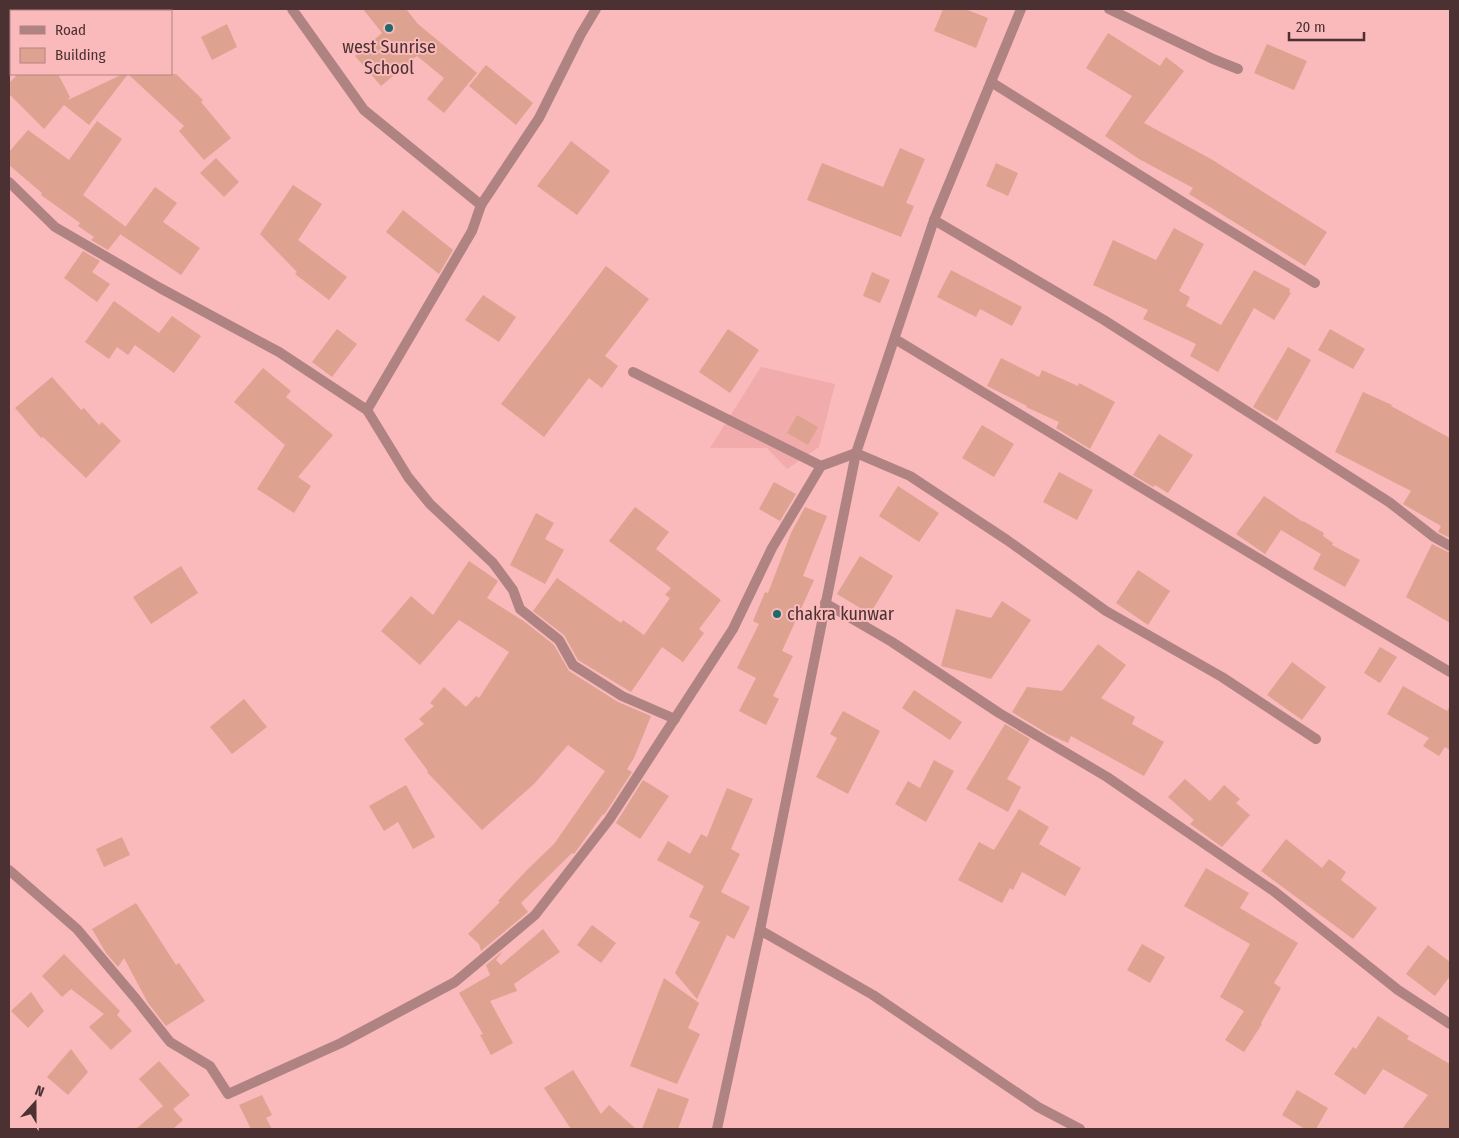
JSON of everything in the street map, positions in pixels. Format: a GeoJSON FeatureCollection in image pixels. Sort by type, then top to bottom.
{"type":"FeatureCollection","features":[{"type":"Feature","properties":{"kind":"street"},"geometry":{"type":"LineString","coordinates":[[292,9],[364,110],[480,205]]}},
{"type":"Feature","properties":{"kind":"street"},"geometry":{"type":"LineString","coordinates":[[366,410],[472,231],[480,205],[539,118],[581,34],[596,9]]}},
{"type":"Feature","properties":{"kind":"street"},"geometry":{"type":"LineString","coordinates":[[717,1129],[760,930],[856,453],[934,220],[1021,9]]}},
{"type":"Feature","properties":{"kind":"street"},"geometry":{"type":"LineString","coordinates":[[1109,9],[1238,69]]}},
{"type":"Feature","properties":{"kind":"street"},"geometry":{"type":"LineString","coordinates":[[991,82],[1315,283]]}},
{"type":"Feature","properties":{"kind":"street"},"geometry":{"type":"LineString","coordinates":[[9,182],[55,227],[160,288],[279,352],[366,410],[408,477],[430,504],[494,563],[514,590],[520,609],[559,640],[573,664],[622,696],[675,719]]}},
{"type":"Feature","properties":{"kind":"street"},"geometry":{"type":"LineString","coordinates":[[934,220],[1104,320],[1389,502],[1450,546]]}},
{"type":"Feature","properties":{"kind":"street"},"geometry":{"type":"LineString","coordinates":[[895,340],[1450,672]]}},
{"type":"Feature","properties":{"kind":"street"},"geometry":{"type":"LineString","coordinates":[[633,372],[821,466]]}},
{"type":"Feature","properties":{"kind":"street"},"geometry":{"type":"LineString","coordinates":[[9,870],[77,929],[170,1042],[210,1066],[228,1094],[341,1043],[455,982],[535,915],[609,820],[733,629],[772,548],[821,466],[856,453],[910,476],[1007,540],[1106,611],[1222,677],[1316,739]]}},
{"type":"Feature","properties":{"kind":"street"},"geometry":{"type":"LineString","coordinates":[[825,603],[892,642],[999,713],[1107,777],[1274,892],[1398,990],[1450,1024]]}},
{"type":"Feature","properties":{"kind":"street"},"geometry":{"type":"LineString","coordinates":[[760,930],[873,995],[1038,1107],[1080,1129]]}},
{"type":"Feature","properties":{"kind":"shaded area"},"geometry":{"type":"Polygon","coordinates":[[[761,367],[835,384],[819,447],[787,469],[767,448],[710,448],[761,367]]]}},
{"type":"Feature","properties":{"kind":"building"},"geometry":{"type":"Polygon","coordinates":[[[363,9],[406,9],[418,24],[477,73],[444,113],[427,99],[444,78],[417,56],[381,86],[355,56],[382,33],[363,9]]]}},
{"type":"Feature","properties":{"kind":"building"},"geometry":{"type":"Polygon","coordinates":[[[943,9],[965,9],[988,18],[976,48],[934,31],[943,9]]]}},
{"type":"Feature","properties":{"kind":"building"},"geometry":{"type":"Polygon","coordinates":[[[227,24],[237,47],[212,60],[201,37],[227,24]]]}},
{"type":"Feature","properties":{"kind":"building"},"geometry":{"type":"Polygon","coordinates":[[[1108,33],[1160,66],[1166,57],[1184,71],[1144,123],[1211,159],[1327,232],[1305,266],[1189,194],[1193,188],[1139,159],[1105,136],[1132,96],[1086,68],[1108,33]]]}},
{"type":"Feature","properties":{"kind":"building"},"geometry":{"type":"Polygon","coordinates":[[[1267,44],[1307,61],[1294,90],[1254,73],[1267,44]]]}},
{"type":"Feature","properties":{"kind":"building"},"geometry":{"type":"Polygon","coordinates":[[[486,65],[533,103],[516,125],[469,86],[486,65]]]}},
{"type":"Feature","properties":{"kind":"building"},"geometry":{"type":"Polygon","coordinates":[[[176,74],[203,100],[201,102],[231,138],[204,160],[179,131],[184,126],[129,75],[176,74]]]}},
{"type":"Feature","properties":{"kind":"building"},"geometry":{"type":"Polygon","coordinates":[[[17,75],[59,75],[70,97],[68,100],[121,75],[127,75],[89,125],[64,105],[44,129],[9,94],[9,83],[17,75]]]}},
{"type":"Feature","properties":{"kind":"building"},"geometry":{"type":"Polygon","coordinates":[[[97,121],[122,139],[83,195],[126,227],[108,250],[91,240],[94,237],[78,226],[80,223],[41,195],[42,193],[9,165],[9,152],[28,130],[69,160],[97,121]]]}},
{"type":"Feature","properties":{"kind":"building"},"geometry":{"type":"Polygon","coordinates":[[[571,141],[610,171],[577,215],[537,186],[571,141]]]}},
{"type":"Feature","properties":{"kind":"building"},"geometry":{"type":"Polygon","coordinates":[[[900,148],[925,159],[906,203],[914,206],[901,237],[807,200],[822,163],[883,187],[900,148]]]}},
{"type":"Feature","properties":{"kind":"building"},"geometry":{"type":"Polygon","coordinates":[[[216,158],[239,182],[224,197],[200,173],[216,158]]]}},
{"type":"Feature","properties":{"kind":"building"},"geometry":{"type":"Polygon","coordinates":[[[996,163],[1018,173],[1008,196],[986,186],[996,163]]]}},
{"type":"Feature","properties":{"kind":"building"},"geometry":{"type":"Polygon","coordinates":[[[293,185],[322,204],[298,240],[347,277],[329,300],[295,274],[297,272],[260,234],[293,185]]]}},
{"type":"Feature","properties":{"kind":"building"},"geometry":{"type":"Polygon","coordinates":[[[155,187],[177,203],[163,222],[200,248],[181,275],[120,234],[155,187]]]}},
{"type":"Feature","properties":{"kind":"building"},"geometry":{"type":"Polygon","coordinates":[[[403,210],[453,250],[439,274],[386,232],[403,210]]]}},
{"type":"Feature","properties":{"kind":"building"},"geometry":{"type":"Polygon","coordinates":[[[1174,228],[1204,244],[1179,291],[1190,297],[1186,306],[1221,325],[1254,270],[1290,289],[1289,292],[1291,293],[1274,320],[1254,308],[1218,372],[1190,356],[1196,344],[1143,319],[1148,310],[1093,285],[1113,240],[1156,260],[1174,228]]]}},
{"type":"Feature","properties":{"kind":"building"},"geometry":{"type":"Polygon","coordinates":[[[83,251],[100,261],[92,272],[110,284],[97,302],[64,278],[83,251]]]}},
{"type":"Feature","properties":{"kind":"building"},"geometry":{"type":"Polygon","coordinates":[[[606,266],[649,299],[605,356],[618,366],[602,388],[589,378],[544,437],[501,404],[606,266]]]}},
{"type":"Feature","properties":{"kind":"building"},"geometry":{"type":"Polygon","coordinates":[[[951,270],[1022,307],[1012,326],[980,309],[976,317],[937,297],[951,270]]]}},
{"type":"Feature","properties":{"kind":"building"},"geometry":{"type":"Polygon","coordinates":[[[872,272],[890,280],[880,303],[863,296],[872,272]]]}},
{"type":"Feature","properties":{"kind":"building"},"geometry":{"type":"Polygon","coordinates":[[[483,295],[516,317],[499,342],[465,320],[483,295]]]}},
{"type":"Feature","properties":{"kind":"building"},"geometry":{"type":"Polygon","coordinates":[[[114,301],[159,333],[172,316],[201,336],[174,373],[135,345],[128,355],[117,347],[109,359],[85,342],[114,301]]]}},
{"type":"Feature","properties":{"kind":"building"},"geometry":{"type":"Polygon","coordinates":[[[337,329],[357,344],[332,377],[312,362],[337,329]]]}},
{"type":"Feature","properties":{"kind":"building"},"geometry":{"type":"Polygon","coordinates":[[[728,329],[759,350],[730,393],[699,372],[728,329]]]}},
{"type":"Feature","properties":{"kind":"building"},"geometry":{"type":"Polygon","coordinates":[[[1330,329],[1365,349],[1353,369],[1318,350],[1330,329]]]}},
{"type":"Feature","properties":{"kind":"building"},"geometry":{"type":"Polygon","coordinates":[[[1288,347],[1311,360],[1277,421],[1253,407],[1288,347]]]}},
{"type":"Feature","properties":{"kind":"building"},"geometry":{"type":"Polygon","coordinates":[[[1001,358],[1039,377],[1042,370],[1078,386],[1079,383],[1115,402],[1090,449],[1056,428],[1059,422],[987,386],[1001,358]]]}},
{"type":"Feature","properties":{"kind":"building"},"geometry":{"type":"Polygon","coordinates":[[[263,368],[291,391],[286,397],[333,435],[298,477],[311,486],[294,513],[257,489],[285,445],[234,402],[263,368]]]}},
{"type":"Feature","properties":{"kind":"building"},"geometry":{"type":"Polygon","coordinates":[[[52,377],[81,410],[84,408],[99,425],[102,422],[121,441],[86,478],[43,437],[41,438],[15,408],[52,377]]]}},
{"type":"Feature","properties":{"kind":"building"},"geometry":{"type":"Polygon","coordinates":[[[1363,392],[1392,405],[1450,438],[1450,538],[1438,532],[1441,526],[1403,504],[1411,491],[1335,452],[1363,392]]]}},
{"type":"Feature","properties":{"kind":"building"},"geometry":{"type":"Polygon","coordinates":[[[797,415],[818,427],[808,445],[787,433],[797,415]]]}},
{"type":"Feature","properties":{"kind":"building"},"geometry":{"type":"Polygon","coordinates":[[[982,425],[1014,444],[994,477],[962,458],[982,425]]]}},
{"type":"Feature","properties":{"kind":"building"},"geometry":{"type":"Polygon","coordinates":[[[1159,434],[1193,455],[1168,493],[1155,485],[1153,487],[1133,475],[1159,434]]]}},
{"type":"Feature","properties":{"kind":"building"},"geometry":{"type":"Polygon","coordinates":[[[1059,472],[1093,490],[1077,520],[1043,502],[1059,472]]]}},
{"type":"Feature","properties":{"kind":"building"},"geometry":{"type":"Polygon","coordinates":[[[774,482],[796,494],[780,521],[759,509],[774,482]]]}},
{"type":"Feature","properties":{"kind":"building"},"geometry":{"type":"Polygon","coordinates":[[[898,486],[939,513],[919,542],[879,516],[898,486]]]}},
{"type":"Feature","properties":{"kind":"building"},"geometry":{"type":"Polygon","coordinates":[[[1264,496],[1303,522],[1324,533],[1323,536],[1333,543],[1332,545],[1360,560],[1345,587],[1313,569],[1321,554],[1281,530],[1265,554],[1236,534],[1264,496]]]}},
{"type":"Feature","properties":{"kind":"building"},"geometry":{"type":"Polygon","coordinates":[[[635,507],[669,532],[656,549],[721,600],[699,629],[704,633],[683,662],[662,647],[631,692],[578,660],[564,635],[533,611],[557,578],[621,623],[623,620],[644,635],[670,598],[665,595],[671,588],[609,541],[635,507]]]}},
{"type":"Feature","properties":{"kind":"building"},"geometry":{"type":"Polygon","coordinates":[[[805,507],[827,516],[803,576],[814,580],[782,651],[793,656],[773,696],[779,699],[766,725],[739,711],[756,678],[737,668],[759,624],[753,621],[765,592],[768,593],[791,533],[805,507]]]}},
{"type":"Feature","properties":{"kind":"building"},"geometry":{"type":"Polygon","coordinates":[[[536,513],[554,523],[545,539],[564,550],[545,584],[510,565],[536,513]]]}},
{"type":"Feature","properties":{"kind":"building"},"geometry":{"type":"Polygon","coordinates":[[[1432,544],[1450,553],[1450,623],[1406,597],[1432,544]]]}},
{"type":"Feature","properties":{"kind":"building"},"geometry":{"type":"Polygon","coordinates":[[[860,556],[893,576],[870,614],[837,594],[860,556]]]}},
{"type":"Feature","properties":{"kind":"building"},"geometry":{"type":"Polygon","coordinates":[[[469,561],[498,581],[487,598],[525,622],[554,645],[569,671],[618,702],[651,716],[634,758],[627,769],[632,772],[604,815],[574,854],[572,853],[521,903],[528,912],[481,951],[479,944],[468,934],[500,902],[498,901],[528,869],[554,844],[605,771],[568,745],[534,784],[482,830],[427,772],[404,739],[424,724],[419,719],[434,706],[430,703],[444,687],[466,707],[476,696],[479,698],[509,652],[459,620],[420,665],[381,631],[411,596],[433,615],[469,561]]]}},
{"type":"Feature","properties":{"kind":"building"},"geometry":{"type":"Polygon","coordinates":[[[181,566],[198,593],[151,624],[133,597],[181,566]]]}},
{"type":"Feature","properties":{"kind":"building"},"geometry":{"type":"Polygon","coordinates":[[[1138,570],[1170,591],[1148,625],[1116,603],[1138,570]]]}},
{"type":"Feature","properties":{"kind":"building"},"geometry":{"type":"Polygon","coordinates":[[[1002,601],[1031,620],[991,679],[941,666],[956,609],[991,618],[1002,601]]]}},
{"type":"Feature","properties":{"kind":"building"},"geometry":{"type":"Polygon","coordinates":[[[1098,644],[1126,665],[1101,698],[1135,717],[1132,724],[1164,742],[1144,776],[1071,736],[1068,743],[1048,734],[1012,712],[1027,687],[1062,691],[1098,644]]]}},
{"type":"Feature","properties":{"kind":"building"},"geometry":{"type":"Polygon","coordinates":[[[1380,647],[1397,657],[1380,683],[1364,673],[1380,647]]]}},
{"type":"Feature","properties":{"kind":"building"},"geometry":{"type":"Polygon","coordinates":[[[1292,662],[1326,687],[1302,720],[1267,695],[1292,662]]]}},
{"type":"Feature","properties":{"kind":"building"},"geometry":{"type":"Polygon","coordinates":[[[1403,686],[1447,711],[1450,706],[1450,750],[1445,747],[1439,756],[1423,746],[1429,738],[1387,714],[1403,686]]]}},
{"type":"Feature","properties":{"kind":"building"},"geometry":{"type":"Polygon","coordinates":[[[914,690],[962,722],[950,740],[902,708],[914,690]]]}},
{"type":"Feature","properties":{"kind":"building"},"geometry":{"type":"Polygon","coordinates":[[[244,699],[267,727],[232,754],[210,727],[244,699]]]}},
{"type":"Feature","properties":{"kind":"building"},"geometry":{"type":"Polygon","coordinates":[[[843,711],[880,731],[848,794],[816,777],[837,738],[830,734],[843,711]]]}},
{"type":"Feature","properties":{"kind":"building"},"geometry":{"type":"Polygon","coordinates":[[[1005,724],[1030,739],[1007,779],[1021,787],[1008,812],[966,789],[1005,724]]]}},
{"type":"Feature","properties":{"kind":"building"},"geometry":{"type":"Polygon","coordinates":[[[934,760],[954,771],[926,822],[895,804],[908,781],[920,788],[934,760]]]}},
{"type":"Feature","properties":{"kind":"building"},"geometry":{"type":"Polygon","coordinates":[[[1185,779],[1210,801],[1224,785],[1240,799],[1236,803],[1250,815],[1222,847],[1190,824],[1194,820],[1168,797],[1185,779]]]}},
{"type":"Feature","properties":{"kind":"building"},"geometry":{"type":"Polygon","coordinates":[[[643,780],[669,796],[640,839],[616,823],[643,780]]]}},
{"type":"Feature","properties":{"kind":"building"},"geometry":{"type":"Polygon","coordinates":[[[406,785],[435,837],[413,849],[398,822],[384,831],[369,806],[406,785]]]}},
{"type":"Feature","properties":{"kind":"building"},"geometry":{"type":"Polygon","coordinates":[[[727,788],[753,799],[731,849],[740,854],[721,892],[750,907],[734,939],[727,935],[697,999],[675,973],[700,922],[689,917],[704,886],[657,860],[668,841],[690,854],[701,834],[707,837],[727,788]]]}},
{"type":"Feature","properties":{"kind":"building"},"geometry":{"type":"Polygon","coordinates":[[[1019,809],[1049,827],[1039,844],[1081,868],[1065,896],[1022,872],[1013,890],[1010,888],[1002,903],[958,880],[979,842],[994,850],[1019,809]]]}},
{"type":"Feature","properties":{"kind":"building"},"geometry":{"type":"Polygon","coordinates":[[[122,837],[130,855],[104,867],[96,849],[122,837]]]}},
{"type":"Feature","properties":{"kind":"building"},"geometry":{"type":"Polygon","coordinates":[[[1286,839],[1322,868],[1329,859],[1346,872],[1341,880],[1377,908],[1353,939],[1261,871],[1286,839]]]}},
{"type":"Feature","properties":{"kind":"building"},"geometry":{"type":"Polygon","coordinates":[[[1206,868],[1249,893],[1240,908],[1298,943],[1274,983],[1281,988],[1262,1024],[1244,1052],[1225,1040],[1244,1011],[1220,997],[1250,944],[1184,906],[1206,868]]]}},
{"type":"Feature","properties":{"kind":"building"},"geometry":{"type":"Polygon","coordinates":[[[136,903],[176,965],[179,963],[205,1001],[166,1026],[148,1003],[124,958],[118,967],[106,953],[92,929],[136,903]]]}},
{"type":"Feature","properties":{"kind":"building"},"geometry":{"type":"Polygon","coordinates":[[[592,925],[616,943],[601,963],[577,945],[592,925]]]}},
{"type":"Feature","properties":{"kind":"building"},"geometry":{"type":"Polygon","coordinates":[[[543,929],[560,952],[514,984],[517,991],[490,1001],[513,1043],[491,1055],[480,1035],[483,1034],[459,993],[490,975],[486,965],[503,951],[496,960],[501,965],[543,929]]]}},
{"type":"Feature","properties":{"kind":"building"},"geometry":{"type":"Polygon","coordinates":[[[1142,944],[1165,957],[1150,983],[1127,970],[1142,944]]]}},
{"type":"Feature","properties":{"kind":"building"},"geometry":{"type":"Polygon","coordinates":[[[1428,945],[1450,962],[1450,976],[1435,996],[1406,974],[1428,945]]]}},
{"type":"Feature","properties":{"kind":"building"},"geometry":{"type":"Polygon","coordinates":[[[64,954],[120,1011],[117,1015],[132,1031],[111,1050],[89,1027],[104,1014],[71,989],[62,997],[42,976],[64,954]]]}},
{"type":"Feature","properties":{"kind":"building"},"geometry":{"type":"Polygon","coordinates":[[[664,978],[699,1003],[688,1028],[700,1034],[677,1084],[630,1066],[664,978]]]}},
{"type":"Feature","properties":{"kind":"building"},"geometry":{"type":"Polygon","coordinates":[[[31,992],[44,1011],[28,1028],[11,1011],[31,992]]]}},
{"type":"Feature","properties":{"kind":"building"},"geometry":{"type":"Polygon","coordinates":[[[1378,1016],[1409,1036],[1407,1039],[1450,1064],[1450,1129],[1402,1129],[1428,1095],[1383,1069],[1365,1095],[1334,1074],[1353,1047],[1356,1049],[1378,1016]]]}},
{"type":"Feature","properties":{"kind":"building"},"geometry":{"type":"Polygon","coordinates":[[[71,1049],[88,1072],[68,1095],[47,1077],[71,1049]]]}},
{"type":"Feature","properties":{"kind":"building"},"geometry":{"type":"Polygon","coordinates":[[[159,1061],[190,1095],[173,1109],[183,1120],[173,1129],[136,1129],[163,1106],[139,1079],[159,1061]]]}},
{"type":"Feature","properties":{"kind":"building"},"geometry":{"type":"Polygon","coordinates":[[[573,1070],[601,1114],[609,1105],[636,1129],[571,1129],[544,1088],[573,1070]]]}},
{"type":"Feature","properties":{"kind":"building"},"geometry":{"type":"Polygon","coordinates":[[[658,1088],[689,1099],[678,1129],[642,1129],[658,1088]]]}},
{"type":"Feature","properties":{"kind":"building"},"geometry":{"type":"Polygon","coordinates":[[[1297,1090],[1328,1108],[1316,1129],[1305,1129],[1282,1115],[1297,1090]]]}},
{"type":"Feature","properties":{"kind":"building"},"geometry":{"type":"Polygon","coordinates":[[[262,1095],[272,1115],[266,1118],[272,1129],[251,1129],[239,1105],[262,1095]]]}},
{"type":"Feature","properties":{"kind":"place","name":"west Sunrise School"},"geometry":{"type":"Point","coordinates":[389,28]}},
{"type":"Feature","properties":{"kind":"place","name":"chakra kunwar"},"geometry":{"type":"Point","coordinates":[777,614]}}]}
